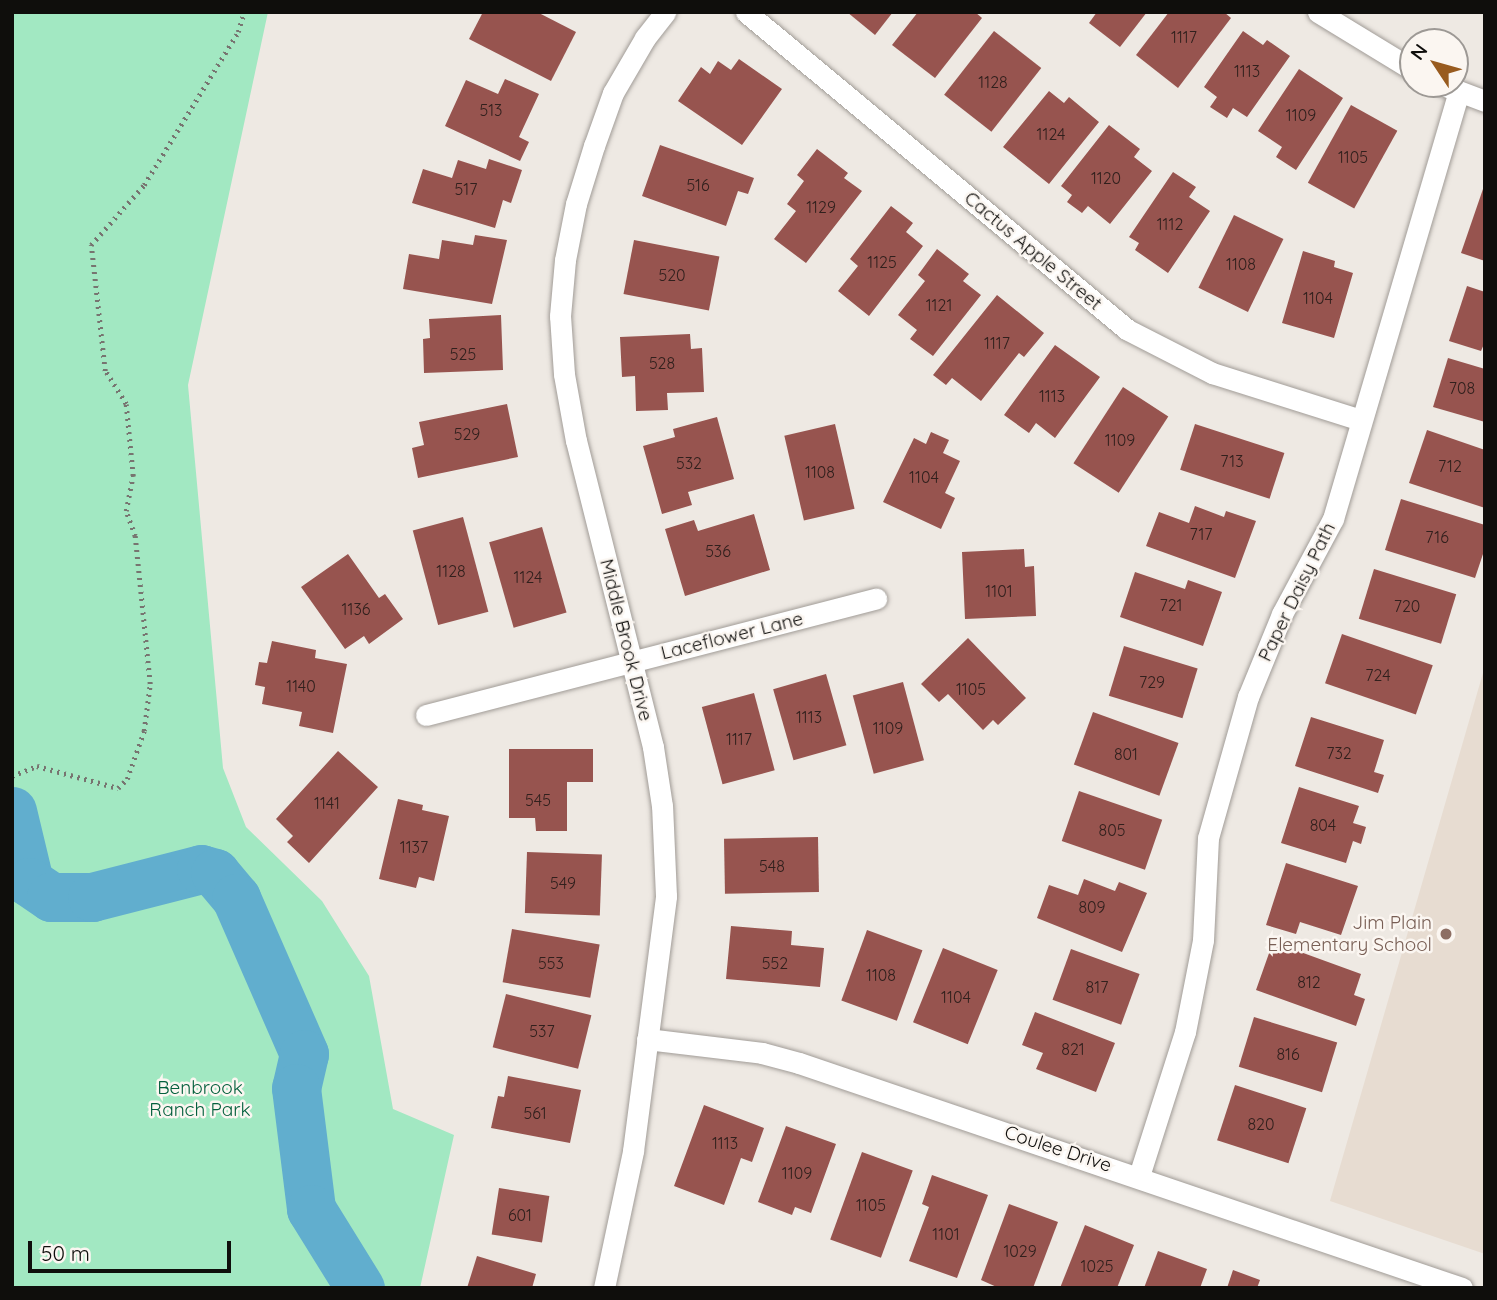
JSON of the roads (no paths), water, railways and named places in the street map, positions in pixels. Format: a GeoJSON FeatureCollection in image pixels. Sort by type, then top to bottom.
{"type":"FeatureCollection","features":[{"type":"Feature","properties":{"kind":"street","name":"Middle Brook Drive"},"geometry":{"type":"LineString","coordinates":[[604,1288],[633,1151],[666,896],[662,819],[653,747],[576,441],[564,374],[560,316],[565,260],[576,204],[594,146],[613,93],[645,38],[665,12]]}},
{"type":"Feature","properties":{"kind":"street","name":"Cactus Apple Street"},"geometry":{"type":"LineString","coordinates":[[746,12],[1126,329],[1212,373],[1361,421]]}},
{"type":"Feature","properties":{"kind":"street"},"geometry":{"type":"LineString","coordinates":[[1318,12],[1399,61]]}},
{"type":"Feature","properties":{"kind":"street","name":"Paper Daisy Path"},"geometry":{"type":"LineString","coordinates":[[1139,1176],[1185,1032],[1203,940],[1208,838],[1248,698],[1282,614],[1333,519],[1447,98]]}},
{"type":"Feature","properties":{"kind":"street","name":"Laceflower Lane"},"geometry":{"type":"LineString","coordinates":[[426,715],[876,599]]}},
{"type":"Feature","properties":{"kind":"street","name":"Coulee Drive"},"geometry":{"type":"LineString","coordinates":[[647,1039],[762,1053],[799,1063],[1139,1176],[1462,1288]]}},
{"type":"Feature","properties":{"kind":"waterway"},"geometry":{"type":"LineString","coordinates":[[12,811],[29,882],[51,897],[92,897],[201,869],[215,873],[236,898],[304,1054],[296,1088],[311,1209],[360,1288]]}},
{"type":"Feature","properties":{"kind":"place","name":"Jim Plain Elementary School"},"geometry":{"type":"Point","coordinates":[1446,934]}},
{"type":"Feature","properties":{"kind":"park label","name":"Benbrook Ranch Park"},"geometry":{"type":"Point","coordinates":[200,1099]}}]}
